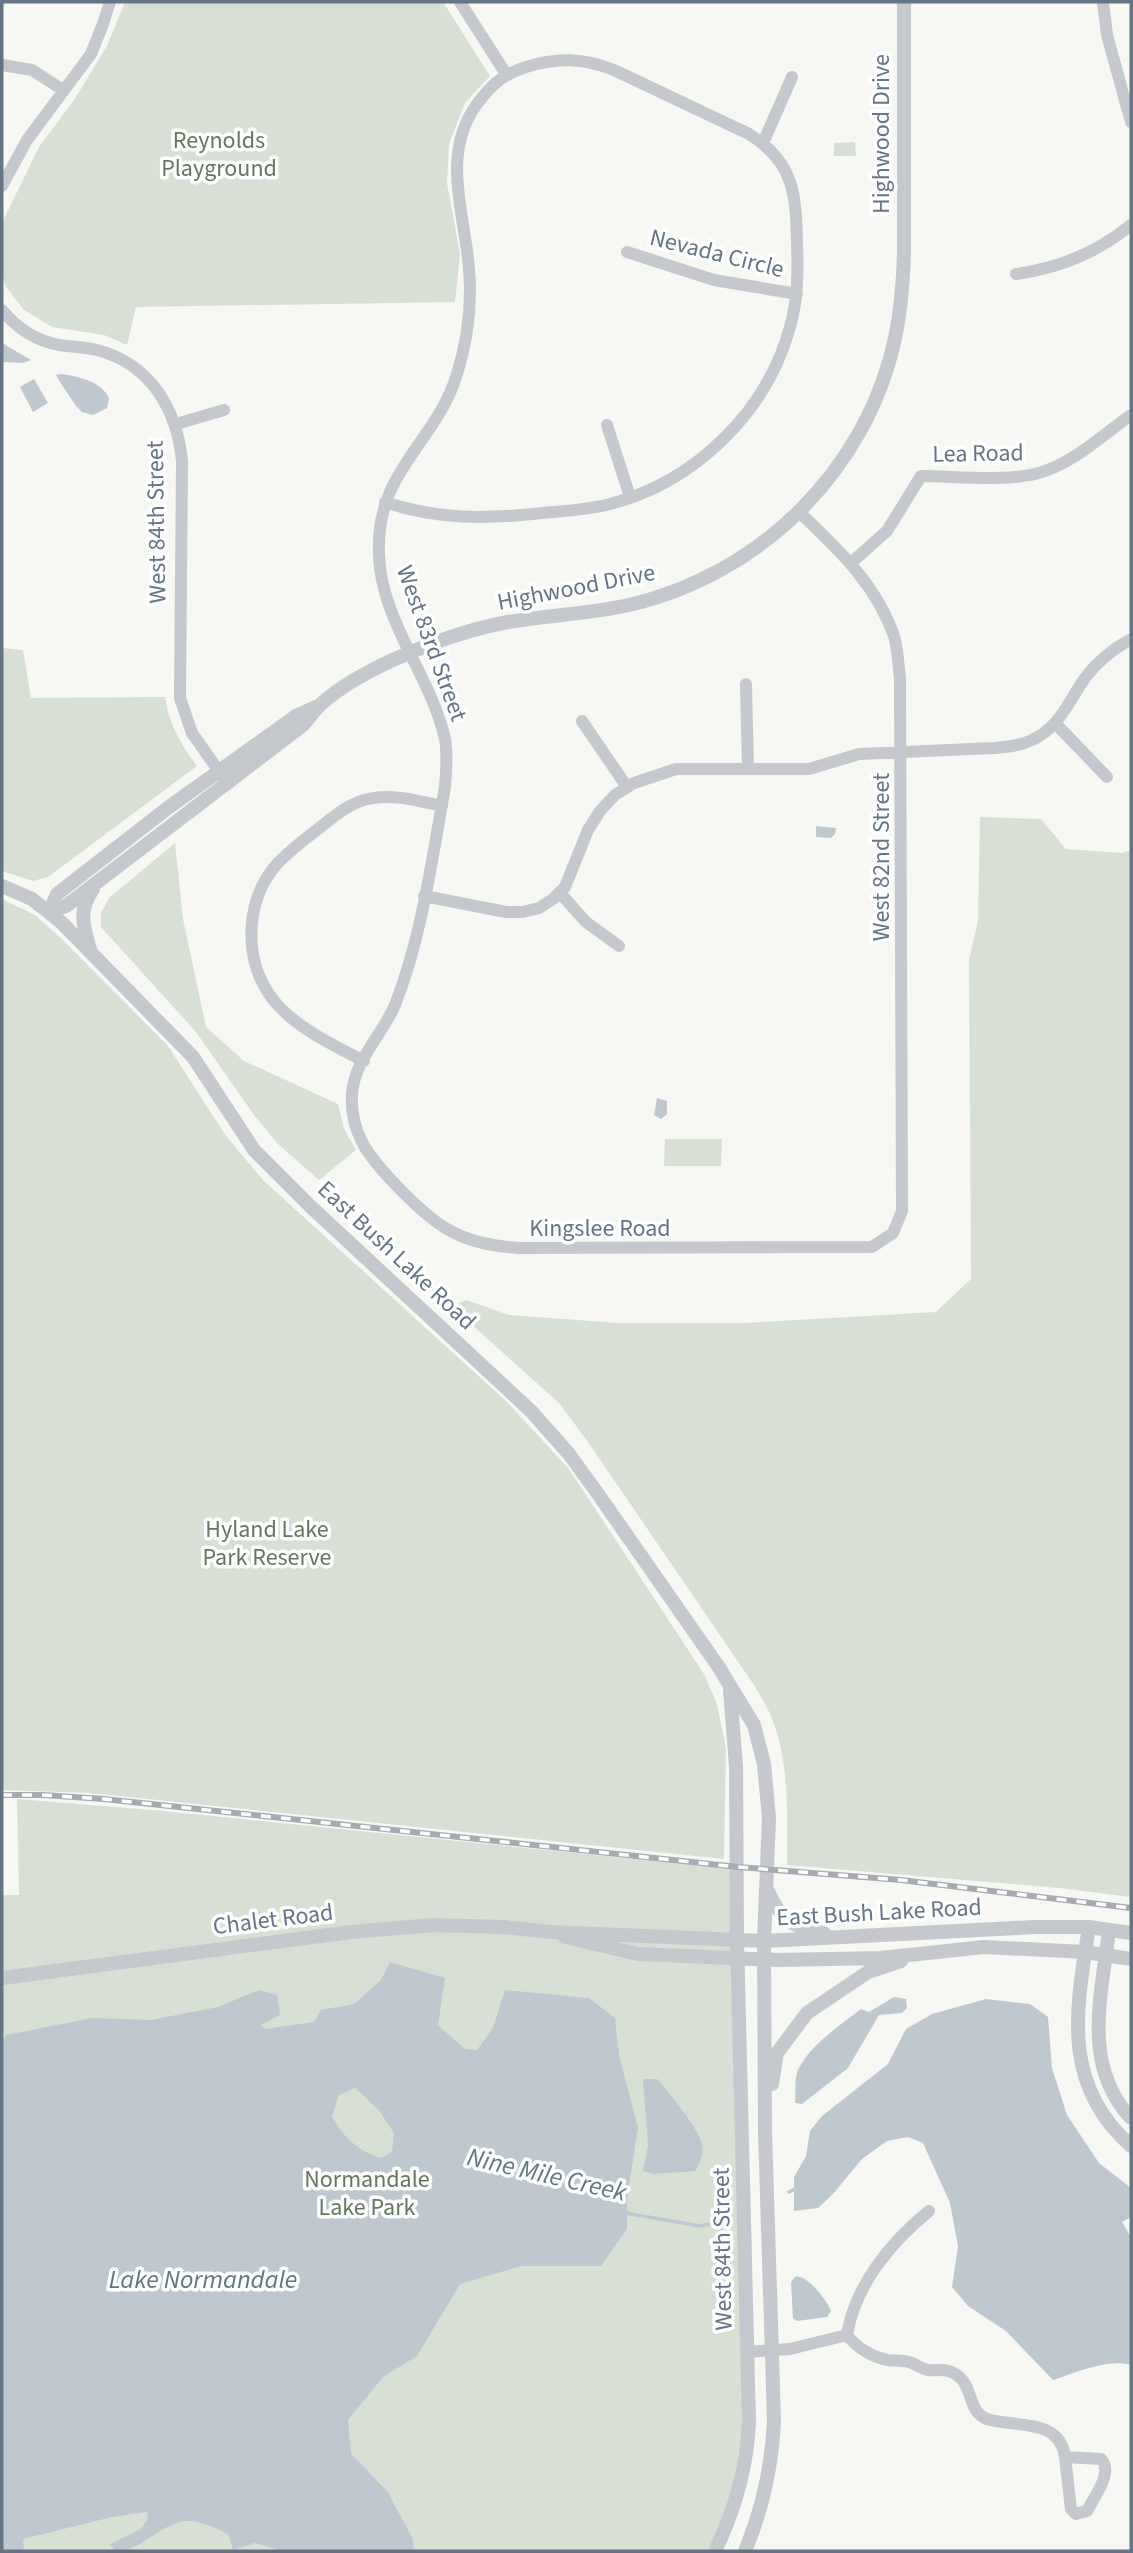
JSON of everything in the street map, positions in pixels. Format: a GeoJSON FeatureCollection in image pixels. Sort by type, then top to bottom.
{"type":"FeatureCollection","features":[{"type":"Feature","properties":{"kind":"street"},"geometry":{"type":"LineString","coordinates":[[2,186],[27,140],[91,54],[110,2]]}},
{"type":"Feature","properties":{"kind":"street"},"geometry":{"type":"LineString","coordinates":[[385,502],[439,515],[498,518],[610,504],[671,479],[724,440],[746,415],[779,358],[790,327],[797,294],[795,192],[778,158],[763,143],[594,62],[553,60],[506,74],[460,2]]}},
{"type":"Feature","properties":{"kind":"street","name":"Highwood Drive"},"geometry":{"type":"LineString","coordinates":[[50,911],[66,906],[228,783],[303,725],[321,705],[347,685],[411,653],[504,623],[629,605],[706,578],[742,558],[799,513],[832,475],[855,442],[873,405],[895,339],[904,254],[904,2]]}},
{"type":"Feature","properties":{"kind":"street"},"geometry":{"type":"LineString","coordinates":[[1103,2],[1107,35],[1131,122]]}},
{"type":"Feature","properties":{"kind":"street"},"geometry":{"type":"LineString","coordinates":[[2,65],[32,70],[63,90]]}},
{"type":"Feature","properties":{"kind":"street","name":"West 83rd Street"},"geometry":{"type":"LineString","coordinates":[[356,1124],[352,1093],[355,1078],[394,1006],[411,956],[442,806],[447,763],[445,740],[438,718],[382,582],[379,530],[385,502],[395,479],[444,405],[457,375],[468,325],[470,296],[469,267],[458,198],[456,165],[460,138],[471,113],[488,89],[506,74]]}},
{"type":"Feature","properties":{"kind":"street"},"geometry":{"type":"LineString","coordinates":[[763,143],[792,77]]}},
{"type":"Feature","properties":{"kind":"street"},"geometry":{"type":"LineString","coordinates":[[1016,274],[1068,263],[1092,251],[1131,225]]}},
{"type":"Feature","properties":{"kind":"street","name":"Nevada Circle"},"geometry":{"type":"LineString","coordinates":[[626,252],[714,280],[797,294]]}},
{"type":"Feature","properties":{"kind":"street","name":"West 84th Street"},"geometry":{"type":"LineString","coordinates":[[2,310],[25,332],[41,340],[97,350],[117,357],[151,383],[164,400],[176,424],[182,461],[180,698],[192,733],[228,783]]}},
{"type":"Feature","properties":{"kind":"street"},"geometry":{"type":"LineString","coordinates":[[176,424],[224,410]]}},
{"type":"Feature","properties":{"kind":"street","name":"Lea Road"},"geometry":{"type":"LineString","coordinates":[[852,562],[887,531],[921,475],[1014,477],[1045,471],[1093,443],[1131,415]]}},
{"type":"Feature","properties":{"kind":"street"},"geometry":{"type":"LineString","coordinates":[[607,425],[630,497]]}},
{"type":"Feature","properties":{"kind":"street","name":"West 82nd Street"},"geometry":{"type":"LineString","coordinates":[[799,513],[852,562],[881,605],[894,638],[900,678],[902,1211],[893,1233]]}},
{"type":"Feature","properties":{"kind":"street"},"geometry":{"type":"LineString","coordinates":[[424,895],[506,912],[539,908],[560,893],[573,872],[588,830],[600,811],[627,787],[654,774],[676,769],[809,769],[859,754],[1013,746],[1031,740],[1055,723],[1101,660],[1131,639]]}},
{"type":"Feature","properties":{"kind":"street"},"geometry":{"type":"LineString","coordinates":[[746,684],[748,769]]}},
{"type":"Feature","properties":{"kind":"street","name":"Highwood Drive"},"geometry":{"type":"LineString","coordinates":[[50,911],[57,894],[218,770],[296,716],[321,705]]}},
{"type":"Feature","properties":{"kind":"street"},"geometry":{"type":"LineString","coordinates":[[582,720],[627,787]]}},
{"type":"Feature","properties":{"kind":"street"},"geometry":{"type":"LineString","coordinates":[[1055,723],[1107,777]]}},
{"type":"Feature","properties":{"kind":"street"},"geometry":{"type":"LineString","coordinates":[[364,1061],[299,1024],[282,1010],[268,993],[252,950],[251,929],[255,906],[263,885],[291,850],[351,806],[367,799],[385,797],[442,806]]}},
{"type":"Feature","properties":{"kind":"street"},"geometry":{"type":"LineString","coordinates":[[91,953],[82,925],[82,916],[87,897],[97,882]]}},
{"type":"Feature","properties":{"kind":"street","name":"East Bush Lake Road"},"geometry":{"type":"LineString","coordinates":[[2,886],[32,899],[50,911],[193,1057],[254,1150],[311,1208],[531,1411],[569,1454],[700,1639],[754,1725],[764,1764],[769,1818],[764,1941],[967,1930],[1089,1927],[1131,1933]]}},
{"type":"Feature","properties":{"kind":"street"},"geometry":{"type":"LineString","coordinates":[[560,893],[586,922],[619,946]]}},
{"type":"Feature","properties":{"kind":"street","name":"Kingslee Road"},"geometry":{"type":"LineString","coordinates":[[356,1124],[370,1155],[426,1215],[458,1235],[494,1246],[706,1249],[872,1247],[893,1233]]}},
{"type":"Feature","properties":{"kind":"street","name":"East Bush Lake Road"},"geometry":{"type":"LineString","coordinates":[[730,1689],[736,1766],[737,1940]]}},
{"type":"Feature","properties":{"kind":"street"},"geometry":{"type":"LineString","coordinates":[[766,1887],[776,1909],[786,1919],[804,1929],[849,1937]]}},
{"type":"Feature","properties":{"kind":"street","name":"Chalet Road"},"geometry":{"type":"LineString","coordinates":[[2,1978],[409,1926],[458,1924],[550,1933],[764,1941]]}},
{"type":"Feature","properties":{"kind":"street"},"geometry":{"type":"LineString","coordinates":[[1089,1927],[1077,2005],[1078,2054],[1093,2098],[1105,2118],[1131,2146]]}},
{"type":"Feature","properties":{"kind":"street"},"geometry":{"type":"LineString","coordinates":[[1109,1930],[1098,2009],[1099,2051],[1112,2091],[1131,2118]]}},
{"type":"Feature","properties":{"kind":"street","name":"Chalet Road"},"geometry":{"type":"LineString","coordinates":[[550,1933],[638,1954],[764,1960]]}},
{"type":"Feature","properties":{"kind":"street","name":"West 84th Street"},"geometry":{"type":"LineString","coordinates":[[715,2551],[739,2493],[745,2466],[749,2422],[737,1940]]}},
{"type":"Feature","properties":{"kind":"street","name":"West 84th Street"},"geometry":{"type":"LineString","coordinates":[[745,2551],[762,2506],[771,2465],[774,2420],[774,2349],[765,2131],[764,1941]]}},
{"type":"Feature","properties":{"kind":"street","name":"East Bush Lake Road"},"geometry":{"type":"LineString","coordinates":[[764,1960],[915,1955],[984,1947],[1085,1952],[1131,1959]]}},
{"type":"Feature","properties":{"kind":"street"},"geometry":{"type":"LineString","coordinates":[[765,2131],[777,2053],[807,2013],[868,1972],[915,1955]]}},
{"type":"Feature","properties":{"kind":"street"},"geometry":{"type":"LineString","coordinates":[[929,2211],[914,2223],[880,2261],[863,2288],[850,2317],[847,2335],[853,2344],[877,2357],[912,2362],[924,2370],[946,2370],[957,2375],[965,2383],[974,2410],[980,2416],[1014,2425],[1040,2426],[1050,2431],[1059,2439],[1065,2457],[1071,2509],[1076,2514],[1082,2514],[1087,2511],[1107,2471],[1106,2464],[1101,2459],[1065,2457]]}},
{"type":"Feature","properties":{"kind":"street"},"geometry":{"type":"LineString","coordinates":[[748,2352],[790,2349],[847,2335]]}},
{"type":"Feature","properties":{"kind":"green space","name":"Reynolds Playground"},"geometry":{"type":"Polygon","coordinates":[[[125,2],[443,2],[490,76],[465,103],[449,144],[447,183],[460,254],[455,302],[136,307],[127,345],[104,335],[52,327],[24,310],[6,287],[2,275],[2,223],[39,147],[74,100],[107,46],[125,2]]]}},
{"type":"Feature","properties":{"kind":"green space"},"geometry":{"type":"Polygon","coordinates":[[[855,142],[856,156],[834,156],[834,143],[855,142]]]}},
{"type":"Feature","properties":{"kind":"green space"},"geometry":{"type":"Polygon","coordinates":[[[2,648],[23,650],[31,698],[165,697],[176,734],[197,766],[48,877],[33,881],[2,871],[2,648]]]}},
{"type":"Feature","properties":{"kind":"green space"},"geometry":{"type":"Polygon","coordinates":[[[980,817],[1041,819],[1066,849],[1122,853],[1131,850],[1131,1897],[1059,1888],[787,1865],[787,1810],[782,1754],[770,1715],[754,1685],[559,1403],[452,1307],[466,1300],[509,1315],[618,1323],[745,1323],[936,1312],[971,1279],[969,960],[978,921],[980,817]]]}},
{"type":"Feature","properties":{"kind":"green space"},"geometry":{"type":"Polygon","coordinates":[[[175,843],[183,919],[206,1027],[244,1061],[338,1104],[344,1129],[356,1150],[319,1180],[278,1144],[254,1115],[196,1032],[101,927],[101,913],[109,898],[175,843]]]}},
{"type":"Feature","properties":{"kind":"green space","name":"Hyland Lake Park Reserve"},"geometry":{"type":"Polygon","coordinates":[[[2,899],[35,915],[62,939],[168,1046],[226,1136],[264,1181],[506,1401],[569,1469],[704,1674],[717,1704],[726,1748],[724,1859],[90,1793],[2,1790],[2,899]]]}},
{"type":"Feature","properties":{"kind":"green space"},"geometry":{"type":"Polygon","coordinates":[[[665,1139],[722,1139],[721,1166],[664,1166],[665,1139]]]}},
{"type":"Feature","properties":{"kind":"green space","name":"Normandale Lake Park"},"geometry":{"type":"Polygon","coordinates":[[[17,1799],[164,1811],[732,1869],[744,2427],[731,2498],[709,2551],[2,2551],[2,1895],[19,1895],[17,1799]]]}},
{"type":"Feature","properties":{"kind":"water"},"geometry":{"type":"Polygon","coordinates":[[[2,343],[31,360],[23,363],[2,362],[2,343]]]}},
{"type":"Feature","properties":{"kind":"water"},"geometry":{"type":"Polygon","coordinates":[[[56,375],[82,378],[101,388],[109,398],[107,408],[93,415],[82,412],[56,375]]]}},
{"type":"Feature","properties":{"kind":"water"},"geometry":{"type":"Polygon","coordinates":[[[34,379],[48,403],[33,412],[20,387],[34,379]]]}},
{"type":"Feature","properties":{"kind":"water"},"geometry":{"type":"Polygon","coordinates":[[[816,826],[836,828],[835,834],[831,838],[816,837],[816,826]]]}},
{"type":"Feature","properties":{"kind":"water"},"geometry":{"type":"Polygon","coordinates":[[[657,1098],[667,1101],[667,1114],[661,1119],[654,1115],[657,1098]]]}},
{"type":"Feature","properties":{"kind":"water","name":"Lake Normandale"},"geometry":{"type":"Polygon","coordinates":[[[390,1962],[445,1978],[438,2025],[465,2049],[477,2050],[493,2028],[505,1990],[589,1998],[615,2018],[619,2055],[638,2128],[627,2198],[627,2229],[601,2266],[521,2266],[460,2284],[417,2356],[383,2377],[348,2420],[351,2454],[387,2491],[413,2539],[414,2551],[283,2551],[255,2543],[233,2550],[228,2534],[202,2523],[186,2521],[167,2527],[134,2547],[115,2551],[110,2544],[141,2529],[148,2518],[147,2512],[112,2517],[23,2539],[24,2551],[2,2551],[2,2044],[6,2035],[92,2018],[151,2020],[218,2007],[259,1990],[277,1995],[280,2015],[261,2025],[265,2029],[314,2022],[321,2010],[354,2004],[381,1980],[390,1962]],[[355,2088],[339,2095],[332,2116],[352,2142],[381,2158],[392,2152],[394,2133],[378,2109],[355,2088]]]}},
{"type":"Feature","properties":{"kind":"water"},"geometry":{"type":"Polygon","coordinates":[[[894,1997],[906,1999],[907,2008],[902,2013],[879,2015],[848,2068],[802,2104],[795,2103],[798,2070],[810,2052],[861,2009],[869,2012],[894,1997]]]}},
{"type":"Feature","properties":{"kind":"water"},"geometry":{"type":"Polygon","coordinates":[[[986,1999],[1030,2004],[1048,2017],[1052,2068],[1067,2115],[1099,2163],[1131,2188],[1131,2217],[1122,2222],[1131,2237],[1131,2365],[1112,2363],[1053,2380],[1006,2331],[968,2306],[952,2287],[958,2246],[950,2203],[923,2143],[908,2137],[887,2141],[862,2159],[818,2208],[794,2211],[794,2177],[806,2156],[810,2131],[822,2116],[888,2064],[906,2029],[932,2014],[986,1999]]]}},
{"type":"Feature","properties":{"kind":"water"},"geometry":{"type":"Polygon","coordinates":[[[643,2079],[657,2079],[700,2137],[701,2158],[695,2171],[653,2174],[643,2171],[648,2145],[643,2079]]]}},
{"type":"Feature","properties":{"kind":"water"},"geometry":{"type":"Polygon","coordinates":[[[796,2276],[806,2280],[821,2295],[831,2311],[827,2317],[797,2321],[793,2318],[791,2282],[796,2276]]]}},
{"type":"Feature","properties":{"kind":"waterway","name":"Nine Mile Creek"},"geometry":{"type":"LineString","coordinates":[[789,2192],[797,2188]]}},
{"type":"Feature","properties":{"kind":"waterway","name":"Nine Mile Creek"},"geometry":{"type":"LineString","coordinates":[[625,2213],[700,2226],[723,2221]]}},
{"type":"Feature","properties":{"kind":"railway"},"geometry":{"type":"LineString","coordinates":[[2,1795],[104,1799],[738,1867],[901,1880],[1131,1908]]}}]}
